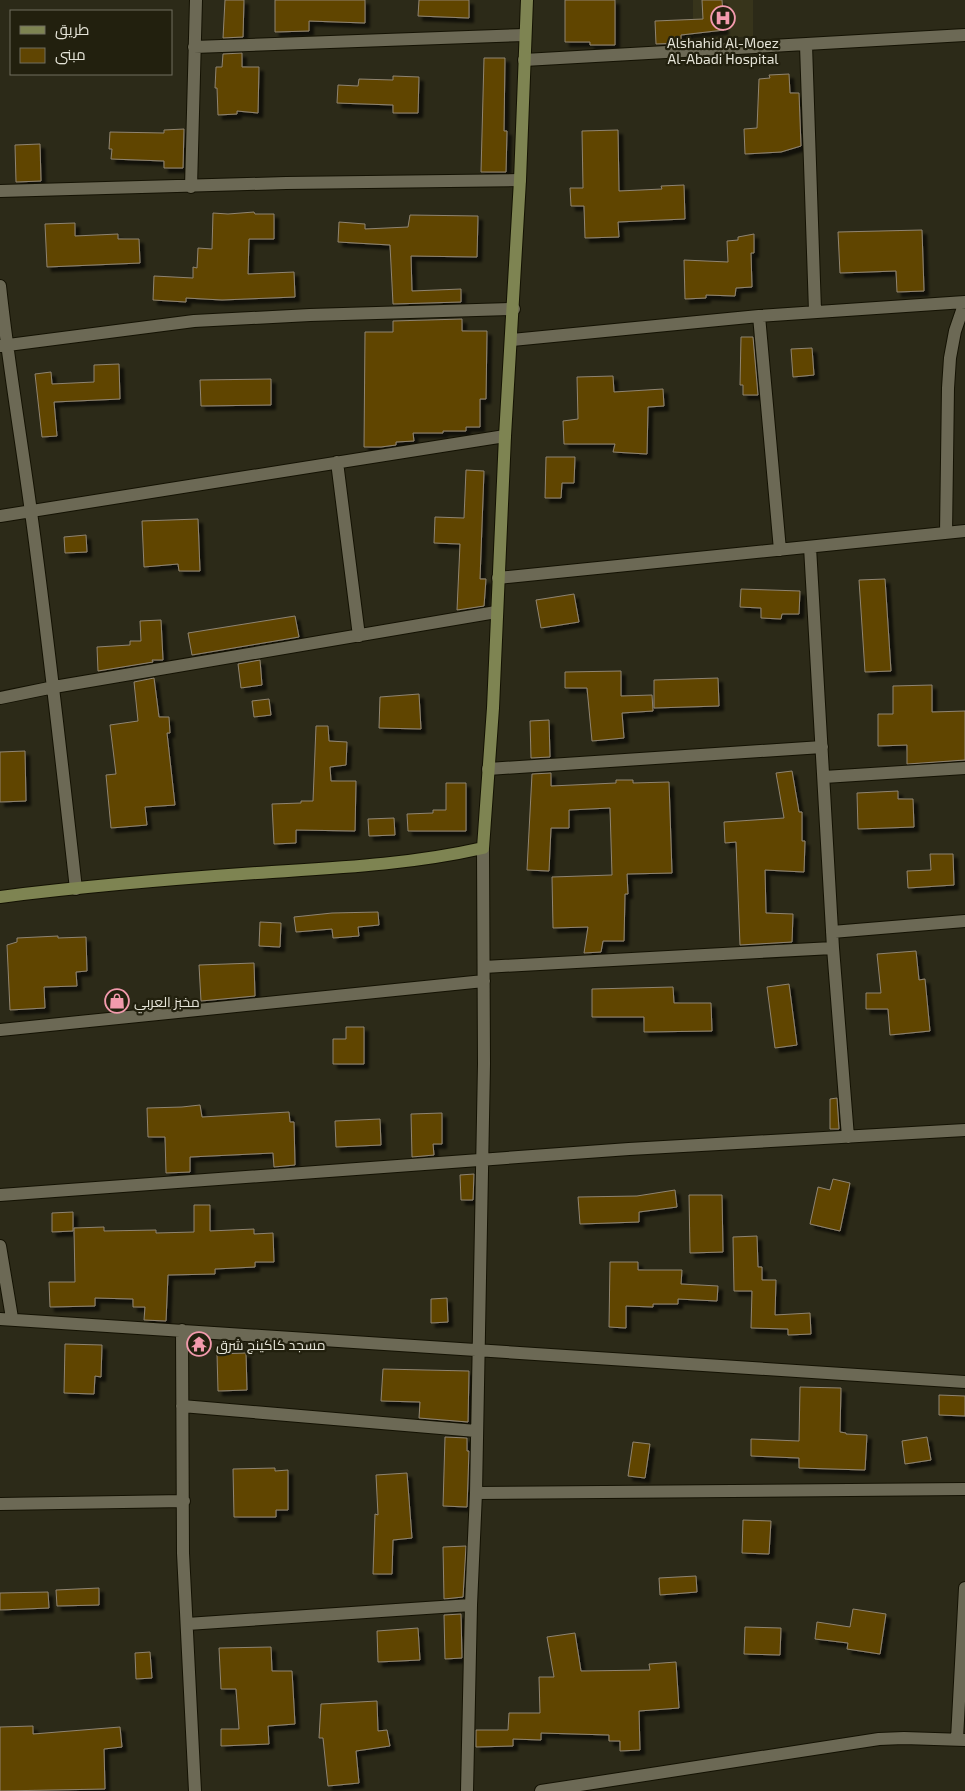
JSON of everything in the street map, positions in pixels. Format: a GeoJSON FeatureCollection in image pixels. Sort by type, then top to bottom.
{"type":"FeatureCollection","features":[{"type":"Feature","properties":{"kind":"street"},"geometry":{"type":"LineString","coordinates":[[191,187],[196,0]]}},
{"type":"Feature","properties":{"kind":"street"},"geometry":{"type":"LineString","coordinates":[[467,1791],[479,1349],[484,981],[483,848],[493,708],[505,436],[514,309],[526,0]]}},
{"type":"Feature","properties":{"kind":"street"},"geometry":{"type":"LineString","coordinates":[[194,47],[525,35]]}},
{"type":"Feature","properties":{"kind":"street"},"geometry":{"type":"LineString","coordinates":[[524,60],[965,35]]}},
{"type":"Feature","properties":{"kind":"street"},"geometry":{"type":"LineString","coordinates":[[806,45],[815,311]]}},
{"type":"Feature","properties":{"kind":"street"},"geometry":{"type":"LineString","coordinates":[[0,190],[520,180]]}},
{"type":"Feature","properties":{"kind":"street"},"geometry":{"type":"LineString","coordinates":[[0,286],[3,345],[31,511],[54,687],[76,889]]}},
{"type":"Feature","properties":{"kind":"street"},"geometry":{"type":"LineString","coordinates":[[512,340],[815,311],[965,302],[955,331],[949,372],[946,533]]}},
{"type":"Feature","properties":{"kind":"street"},"geometry":{"type":"LineString","coordinates":[[3,345],[194,322],[310,315],[514,309]]}},
{"type":"Feature","properties":{"kind":"street"},"geometry":{"type":"LineString","coordinates":[[759,316],[780,550]]}},
{"type":"Feature","properties":{"kind":"street"},"geometry":{"type":"LineString","coordinates":[[0,516],[505,436]]}},
{"type":"Feature","properties":{"kind":"street"},"geometry":{"type":"LineString","coordinates":[[337,462],[359,636]]}},
{"type":"Feature","properties":{"kind":"street"},"geometry":{"type":"LineString","coordinates":[[498,578],[965,531]]}},
{"type":"Feature","properties":{"kind":"street"},"geometry":{"type":"LineString","coordinates":[[810,547],[833,948],[848,1137]]}},
{"type":"Feature","properties":{"kind":"street"},"geometry":{"type":"LineString","coordinates":[[0,698],[54,687],[496,612]]}},
{"type":"Feature","properties":{"kind":"street"},"geometry":{"type":"LineString","coordinates":[[488,769],[822,747]]}},
{"type":"Feature","properties":{"kind":"street"},"geometry":{"type":"LineString","coordinates":[[824,777],[965,768]]}},
{"type":"Feature","properties":{"kind":"street"},"geometry":{"type":"LineString","coordinates":[[0,897],[393,863],[447,856],[483,848]]}},
{"type":"Feature","properties":{"kind":"street"},"geometry":{"type":"LineString","coordinates":[[832,932],[965,921]]}},
{"type":"Feature","properties":{"kind":"street"},"geometry":{"type":"LineString","coordinates":[[484,968],[833,948]]}},
{"type":"Feature","properties":{"kind":"street"},"geometry":{"type":"LineString","coordinates":[[0,1030],[484,981]]}},
{"type":"Feature","properties":{"kind":"street"},"geometry":{"type":"LineString","coordinates":[[0,1195],[629,1149],[965,1130]]}},
{"type":"Feature","properties":{"kind":"street"},"geometry":{"type":"LineString","coordinates":[[0,1246],[6,1318],[965,1382]]}},
{"type":"Feature","properties":{"kind":"street"},"geometry":{"type":"LineString","coordinates":[[182,1330],[184,1553],[194,1791]]}},
{"type":"Feature","properties":{"kind":"street"},"geometry":{"type":"LineString","coordinates":[[182,1406],[476,1431]]}},
{"type":"Feature","properties":{"kind":"street"},"geometry":{"type":"LineString","coordinates":[[476,1493],[965,1489]]}},
{"type":"Feature","properties":{"kind":"street"},"geometry":{"type":"LineString","coordinates":[[0,1504],[184,1501]]}},
{"type":"Feature","properties":{"kind":"street"},"geometry":{"type":"LineString","coordinates":[[541,1791],[879,1739],[961,1739],[965,1588]]}},
{"type":"Feature","properties":{"kind":"street"},"geometry":{"type":"LineString","coordinates":[[187,1624],[471,1604]]}},
{"type":"Feature","properties":{"kind":"shaded area","name":"Alshahid Al-Moez Al-Abadi Hospital"},"geometry":{"type":"Polygon","coordinates":[[[693,0],[753,0],[753,36],[693,41],[693,0]]]}},
{"type":"Feature","properties":{"kind":"building"},"geometry":{"type":"Polygon","coordinates":[[[225,0],[244,0],[243,37],[223,38],[225,0]]]}},
{"type":"Feature","properties":{"kind":"building"},"geometry":{"type":"Polygon","coordinates":[[[275,0],[365,0],[365,23],[309,21],[309,31],[275,32],[275,0]]]}},
{"type":"Feature","properties":{"kind":"building"},"geometry":{"type":"Polygon","coordinates":[[[419,0],[469,0],[469,18],[418,16],[419,0]]]}},
{"type":"Feature","properties":{"kind":"building"},"geometry":{"type":"Polygon","coordinates":[[[565,0],[615,0],[615,45],[565,42],[565,0]]]}},
{"type":"Feature","properties":{"kind":"building"},"geometry":{"type":"Polygon","coordinates":[[[702,0],[722,0],[724,30],[681,35],[681,43],[656,44],[655,21],[703,19],[702,0]]]}},
{"type":"Feature","properties":{"kind":"building"},"geometry":{"type":"Polygon","coordinates":[[[242,53],[242,67],[259,67],[258,113],[237,111],[237,114],[218,115],[217,88],[215,88],[216,67],[222,67],[223,54],[242,53]]]}},
{"type":"Feature","properties":{"kind":"building"},"geometry":{"type":"Polygon","coordinates":[[[484,58],[505,58],[504,131],[507,131],[506,172],[481,172],[484,58]]]}},
{"type":"Feature","properties":{"kind":"building"},"geometry":{"type":"Polygon","coordinates":[[[789,74],[790,93],[799,93],[801,146],[781,152],[745,154],[744,129],[757,128],[759,79],[770,78],[769,75],[789,74]]]}},
{"type":"Feature","properties":{"kind":"building"},"geometry":{"type":"Polygon","coordinates":[[[393,76],[419,77],[418,113],[393,113],[393,105],[337,103],[338,85],[358,86],[359,79],[393,80],[393,76]]]}},
{"type":"Feature","properties":{"kind":"building"},"geometry":{"type":"Polygon","coordinates":[[[184,129],[183,168],[164,168],[164,161],[111,159],[112,149],[109,149],[110,132],[164,133],[164,130],[184,129]]]}},
{"type":"Feature","properties":{"kind":"building"},"geometry":{"type":"Polygon","coordinates":[[[618,130],[619,191],[662,189],[661,186],[684,185],[685,219],[618,222],[619,237],[585,238],[584,206],[571,206],[570,188],[583,188],[582,131],[618,130]]]}},
{"type":"Feature","properties":{"kind":"building"},"geometry":{"type":"Polygon","coordinates":[[[40,144],[41,181],[16,182],[15,145],[40,144]]]}},
{"type":"Feature","properties":{"kind":"building"},"geometry":{"type":"Polygon","coordinates":[[[254,212],[255,214],[274,214],[274,239],[249,239],[248,274],[294,272],[295,297],[222,300],[186,298],[186,302],[153,300],[154,276],[193,278],[193,267],[197,268],[198,248],[212,249],[213,213],[254,212]]]}},
{"type":"Feature","properties":{"kind":"building"},"geometry":{"type":"Polygon","coordinates":[[[410,215],[478,216],[477,257],[411,256],[412,291],[461,289],[461,302],[393,304],[390,245],[338,242],[339,222],[365,224],[365,229],[408,227],[410,215]]]}},
{"type":"Feature","properties":{"kind":"building"},"geometry":{"type":"Polygon","coordinates":[[[75,223],[75,236],[118,234],[118,239],[139,239],[140,263],[47,267],[45,224],[75,223]]]}},
{"type":"Feature","properties":{"kind":"building"},"geometry":{"type":"Polygon","coordinates":[[[922,230],[924,291],[897,292],[896,271],[840,273],[838,232],[922,230]]]}},
{"type":"Feature","properties":{"kind":"building"},"geometry":{"type":"Polygon","coordinates":[[[754,234],[754,253],[751,253],[752,287],[736,288],[735,296],[706,295],[706,298],[685,299],[684,260],[728,262],[727,241],[738,240],[738,237],[754,234]]]}},
{"type":"Feature","properties":{"kind":"building"},"geometry":{"type":"Polygon","coordinates":[[[462,319],[462,331],[487,331],[486,399],[480,399],[480,427],[466,427],[466,431],[413,433],[414,441],[396,442],[396,445],[381,447],[364,447],[365,332],[393,332],[393,321],[462,319]]]}},
{"type":"Feature","properties":{"kind":"building"},"geometry":{"type":"Polygon","coordinates":[[[741,337],[753,337],[758,395],[743,395],[743,385],[740,385],[741,337]]]}},
{"type":"Feature","properties":{"kind":"building"},"geometry":{"type":"Polygon","coordinates":[[[812,348],[814,375],[793,377],[791,349],[812,348]]]}},
{"type":"Feature","properties":{"kind":"building"},"geometry":{"type":"Polygon","coordinates":[[[119,364],[120,399],[54,402],[57,436],[42,437],[35,374],[51,372],[52,384],[94,382],[94,365],[119,364]]]}},
{"type":"Feature","properties":{"kind":"building"},"geometry":{"type":"Polygon","coordinates":[[[613,376],[614,392],[663,389],[664,406],[648,407],[647,454],[613,452],[615,444],[564,444],[563,421],[578,419],[577,377],[613,376]]]}},
{"type":"Feature","properties":{"kind":"building"},"geometry":{"type":"Polygon","coordinates":[[[271,379],[271,405],[201,406],[200,380],[271,379]]]}},
{"type":"Feature","properties":{"kind":"building"},"geometry":{"type":"Polygon","coordinates":[[[546,457],[575,457],[574,483],[562,483],[561,498],[545,498],[546,457]]]}},
{"type":"Feature","properties":{"kind":"building"},"geometry":{"type":"Polygon","coordinates":[[[466,470],[484,471],[480,579],[486,579],[484,606],[457,610],[460,544],[434,543],[435,517],[464,518],[466,470]]]}},
{"type":"Feature","properties":{"kind":"building"},"geometry":{"type":"Polygon","coordinates":[[[198,519],[200,571],[179,571],[178,564],[144,567],[142,521],[198,519]]]}},
{"type":"Feature","properties":{"kind":"building"},"geometry":{"type":"Polygon","coordinates":[[[86,535],[87,552],[65,553],[64,537],[86,535]]]}},
{"type":"Feature","properties":{"kind":"building"},"geometry":{"type":"Polygon","coordinates":[[[885,579],[891,671],[865,672],[859,580],[885,579]]]}},
{"type":"Feature","properties":{"kind":"building"},"geometry":{"type":"Polygon","coordinates":[[[741,589],[800,591],[799,614],[782,614],[781,619],[761,618],[761,608],[740,607],[741,589]]]}},
{"type":"Feature","properties":{"kind":"building"},"geometry":{"type":"Polygon","coordinates":[[[574,594],[579,622],[541,628],[536,600],[574,594]]]}},
{"type":"Feature","properties":{"kind":"building"},"geometry":{"type":"Polygon","coordinates":[[[295,616],[299,637],[192,655],[188,633],[295,616]]]}},
{"type":"Feature","properties":{"kind":"building"},"geometry":{"type":"Polygon","coordinates":[[[161,620],[163,660],[152,660],[153,662],[98,671],[97,647],[130,645],[130,641],[141,641],[140,621],[161,620]]]}},
{"type":"Feature","properties":{"kind":"building"},"geometry":{"type":"Polygon","coordinates":[[[260,660],[262,685],[241,688],[238,664],[260,660]]]}},
{"type":"Feature","properties":{"kind":"building"},"geometry":{"type":"Polygon","coordinates":[[[621,671],[621,696],[652,695],[653,711],[622,713],[624,738],[592,741],[587,688],[565,688],[565,672],[621,671]]]}},
{"type":"Feature","properties":{"kind":"building"},"geometry":{"type":"Polygon","coordinates":[[[154,678],[159,717],[169,717],[170,733],[167,733],[175,805],[145,807],[147,825],[111,828],[106,775],[116,774],[110,725],[138,721],[134,682],[154,678]]]}},
{"type":"Feature","properties":{"kind":"building"},"geometry":{"type":"Polygon","coordinates":[[[718,678],[719,706],[654,708],[654,680],[718,678]]]}},
{"type":"Feature","properties":{"kind":"building"},"geometry":{"type":"Polygon","coordinates":[[[932,685],[932,712],[965,711],[965,760],[907,764],[907,745],[878,746],[878,714],[893,714],[893,686],[932,685]]]}},
{"type":"Feature","properties":{"kind":"building"},"geometry":{"type":"Polygon","coordinates":[[[419,694],[421,729],[379,728],[380,697],[419,694]]]}},
{"type":"Feature","properties":{"kind":"building"},"geometry":{"type":"Polygon","coordinates":[[[269,699],[271,715],[254,717],[252,701],[269,699]]]}},
{"type":"Feature","properties":{"kind":"building"},"geometry":{"type":"Polygon","coordinates":[[[549,720],[550,757],[531,758],[530,721],[549,720]]]}},
{"type":"Feature","properties":{"kind":"building"},"geometry":{"type":"Polygon","coordinates":[[[316,726],[328,726],[329,741],[347,742],[346,765],[330,767],[331,781],[356,781],[355,831],[296,830],[296,843],[274,844],[272,804],[313,801],[316,726]]]}},
{"type":"Feature","properties":{"kind":"building"},"geometry":{"type":"Polygon","coordinates":[[[25,751],[26,801],[0,802],[0,752],[25,751]]]}},
{"type":"Feature","properties":{"kind":"building"},"geometry":{"type":"Polygon","coordinates":[[[792,771],[799,812],[802,812],[802,841],[805,841],[804,872],[765,870],[766,913],[793,914],[792,942],[740,945],[736,842],[725,843],[724,822],[784,818],[776,773],[792,771]]]}},
{"type":"Feature","properties":{"kind":"building"},"geometry":{"type":"Polygon","coordinates":[[[551,773],[551,786],[616,783],[616,780],[633,780],[633,783],[669,782],[672,873],[627,874],[628,894],[625,894],[624,941],[603,941],[601,952],[584,953],[588,927],[553,928],[552,877],[612,875],[610,808],[569,810],[569,828],[551,828],[549,871],[527,870],[532,774],[551,773]]]}},
{"type":"Feature","properties":{"kind":"building"},"geometry":{"type":"Polygon","coordinates":[[[446,783],[466,783],[466,831],[408,831],[407,814],[433,813],[433,810],[446,810],[446,783]]]}},
{"type":"Feature","properties":{"kind":"building"},"geometry":{"type":"Polygon","coordinates":[[[898,791],[898,799],[913,799],[914,827],[858,829],[857,793],[898,791]]]}},
{"type":"Feature","properties":{"kind":"building"},"geometry":{"type":"Polygon","coordinates":[[[394,818],[395,835],[369,836],[368,819],[394,818]]]}},
{"type":"Feature","properties":{"kind":"building"},"geometry":{"type":"Polygon","coordinates":[[[930,854],[953,854],[954,885],[908,888],[907,871],[931,870],[930,854]]]}},
{"type":"Feature","properties":{"kind":"building"},"geometry":{"type":"Polygon","coordinates":[[[378,912],[379,925],[358,927],[359,936],[333,938],[332,929],[296,932],[294,917],[332,913],[378,912]]]}},
{"type":"Feature","properties":{"kind":"building"},"geometry":{"type":"Polygon","coordinates":[[[260,922],[281,923],[280,947],[259,946],[260,922]]]}},
{"type":"Feature","properties":{"kind":"building"},"geometry":{"type":"Polygon","coordinates":[[[58,936],[58,938],[86,937],[87,971],[76,972],[77,986],[44,987],[45,1008],[10,1010],[7,945],[17,942],[17,938],[58,936]]]}},
{"type":"Feature","properties":{"kind":"building"},"geometry":{"type":"Polygon","coordinates":[[[916,951],[919,980],[925,979],[930,1031],[890,1035],[888,1009],[866,1009],[866,993],[881,993],[877,954],[916,951]]]}},
{"type":"Feature","properties":{"kind":"building"},"geometry":{"type":"Polygon","coordinates":[[[254,963],[255,996],[201,1001],[199,965],[254,963]]]}},
{"type":"Feature","properties":{"kind":"building"},"geometry":{"type":"Polygon","coordinates":[[[789,984],[797,1045],[775,1048],[767,987],[789,984]]]}},
{"type":"Feature","properties":{"kind":"building"},"geometry":{"type":"Polygon","coordinates":[[[673,987],[674,1003],[711,1003],[712,1031],[644,1032],[644,1017],[592,1017],[592,989],[673,987]]]}},
{"type":"Feature","properties":{"kind":"building"},"geometry":{"type":"Polygon","coordinates":[[[346,1027],[364,1027],[364,1064],[333,1064],[333,1039],[346,1039],[346,1027]]]}},
{"type":"Feature","properties":{"kind":"building"},"geometry":{"type":"Polygon","coordinates":[[[837,1098],[839,1129],[830,1129],[830,1099],[837,1098]]]}},
{"type":"Feature","properties":{"kind":"building"},"geometry":{"type":"Polygon","coordinates":[[[200,1105],[202,1117],[289,1112],[290,1122],[294,1122],[295,1165],[274,1167],[273,1153],[190,1157],[190,1172],[166,1173],[165,1137],[148,1137],[147,1108],[200,1105]]]}},
{"type":"Feature","properties":{"kind":"building"},"geometry":{"type":"Polygon","coordinates":[[[442,1113],[442,1144],[433,1144],[434,1155],[412,1157],[411,1114],[442,1113]]]}},
{"type":"Feature","properties":{"kind":"building"},"geometry":{"type":"Polygon","coordinates":[[[380,1119],[381,1145],[336,1147],[335,1121],[380,1119]]]}},
{"type":"Feature","properties":{"kind":"building"},"geometry":{"type":"Polygon","coordinates":[[[474,1174],[473,1200],[461,1200],[460,1175],[474,1174]]]}},
{"type":"Feature","properties":{"kind":"building"},"geometry":{"type":"Polygon","coordinates":[[[833,1179],[850,1183],[840,1231],[810,1224],[818,1187],[830,1190],[833,1179]]]}},
{"type":"Feature","properties":{"kind":"building"},"geometry":{"type":"Polygon","coordinates":[[[675,1190],[677,1207],[639,1212],[639,1222],[580,1224],[578,1197],[637,1196],[675,1190]]]}},
{"type":"Feature","properties":{"kind":"building"},"geometry":{"type":"Polygon","coordinates":[[[689,1195],[722,1195],[723,1252],[690,1253],[689,1195]]]}},
{"type":"Feature","properties":{"kind":"building"},"geometry":{"type":"Polygon","coordinates":[[[194,1205],[210,1205],[210,1231],[254,1229],[254,1234],[273,1233],[274,1262],[255,1262],[255,1267],[215,1269],[215,1274],[168,1275],[166,1321],[144,1320],[145,1307],[133,1307],[133,1299],[95,1298],[95,1306],[50,1307],[49,1282],[75,1282],[74,1228],[104,1227],[104,1231],[156,1230],[156,1233],[194,1232],[194,1205]]]}},
{"type":"Feature","properties":{"kind":"building"},"geometry":{"type":"Polygon","coordinates":[[[73,1212],[73,1231],[52,1232],[52,1213],[73,1212]]]}},
{"type":"Feature","properties":{"kind":"building"},"geometry":{"type":"Polygon","coordinates":[[[757,1236],[758,1267],[762,1267],[762,1280],[776,1280],[775,1315],[810,1313],[811,1334],[788,1335],[788,1329],[751,1328],[752,1291],[734,1291],[733,1237],[757,1236]]]}},
{"type":"Feature","properties":{"kind":"building"},"geometry":{"type":"Polygon","coordinates":[[[610,1262],[638,1262],[638,1270],[682,1270],[681,1284],[718,1286],[717,1301],[678,1299],[678,1304],[653,1304],[653,1307],[626,1306],[626,1328],[609,1327],[610,1262]]]}},
{"type":"Feature","properties":{"kind":"building"},"geometry":{"type":"Polygon","coordinates":[[[447,1298],[448,1322],[431,1323],[431,1299],[447,1298]]]}},
{"type":"Feature","properties":{"kind":"building"},"geometry":{"type":"Polygon","coordinates":[[[65,1344],[102,1345],[101,1377],[95,1376],[94,1394],[64,1393],[65,1344]]]}},
{"type":"Feature","properties":{"kind":"building"},"geometry":{"type":"Polygon","coordinates":[[[246,1353],[247,1390],[218,1391],[217,1354],[246,1353]]]}},
{"type":"Feature","properties":{"kind":"building"},"geometry":{"type":"Polygon","coordinates":[[[383,1369],[469,1371],[468,1422],[419,1418],[420,1402],[381,1401],[383,1369]]]}},
{"type":"Feature","properties":{"kind":"building"},"geometry":{"type":"Polygon","coordinates":[[[800,1387],[841,1388],[840,1432],[867,1435],[865,1470],[799,1468],[799,1458],[751,1456],[751,1439],[799,1441],[800,1387]]]}},
{"type":"Feature","properties":{"kind":"building"},"geometry":{"type":"Polygon","coordinates":[[[939,1395],[965,1396],[965,1416],[939,1415],[939,1395]]]}},
{"type":"Feature","properties":{"kind":"building"},"geometry":{"type":"Polygon","coordinates":[[[445,1437],[467,1438],[467,1451],[469,1451],[467,1507],[443,1506],[445,1437]]]}},
{"type":"Feature","properties":{"kind":"building"},"geometry":{"type":"Polygon","coordinates":[[[927,1437],[931,1460],[905,1464],[902,1441],[927,1437]]]}},
{"type":"Feature","properties":{"kind":"building"},"geometry":{"type":"Polygon","coordinates":[[[633,1442],[650,1444],[645,1478],[628,1476],[633,1442]]]}},
{"type":"Feature","properties":{"kind":"building"},"geometry":{"type":"Polygon","coordinates":[[[275,1468],[275,1471],[288,1470],[288,1510],[276,1510],[276,1517],[234,1517],[233,1469],[275,1468]]]}},
{"type":"Feature","properties":{"kind":"building"},"geometry":{"type":"Polygon","coordinates":[[[407,1473],[412,1538],[393,1540],[392,1574],[373,1574],[375,1514],[378,1515],[376,1475],[407,1473]]]}},
{"type":"Feature","properties":{"kind":"building"},"geometry":{"type":"Polygon","coordinates":[[[743,1520],[771,1521],[769,1554],[742,1553],[743,1520]]]}},
{"type":"Feature","properties":{"kind":"building"},"geometry":{"type":"Polygon","coordinates":[[[466,1546],[463,1597],[444,1599],[443,1547],[466,1546]]]}},
{"type":"Feature","properties":{"kind":"building"},"geometry":{"type":"Polygon","coordinates":[[[696,1576],[697,1592],[660,1595],[659,1578],[696,1576]]]}},
{"type":"Feature","properties":{"kind":"building"},"geometry":{"type":"Polygon","coordinates":[[[99,1588],[99,1605],[57,1606],[56,1590],[99,1588]]]}},
{"type":"Feature","properties":{"kind":"building"},"geometry":{"type":"Polygon","coordinates":[[[48,1592],[49,1608],[0,1610],[0,1593],[48,1592]]]}},
{"type":"Feature","properties":{"kind":"building"},"geometry":{"type":"Polygon","coordinates":[[[853,1609],[886,1614],[880,1654],[847,1649],[848,1643],[815,1639],[817,1622],[850,1627],[853,1609]]]}},
{"type":"Feature","properties":{"kind":"building"},"geometry":{"type":"Polygon","coordinates":[[[461,1614],[462,1658],[445,1659],[444,1615],[461,1614]]]}},
{"type":"Feature","properties":{"kind":"building"},"geometry":{"type":"Polygon","coordinates":[[[745,1627],[781,1628],[780,1655],[744,1654],[745,1627]]]}},
{"type":"Feature","properties":{"kind":"building"},"geometry":{"type":"Polygon","coordinates":[[[418,1628],[420,1660],[378,1662],[377,1631],[418,1628]]]}},
{"type":"Feature","properties":{"kind":"building"},"geometry":{"type":"Polygon","coordinates":[[[575,1633],[581,1671],[650,1670],[649,1664],[676,1662],[679,1708],[639,1711],[640,1750],[620,1751],[620,1741],[609,1741],[609,1735],[541,1733],[541,1740],[513,1739],[513,1746],[476,1747],[476,1730],[508,1730],[509,1713],[540,1713],[539,1677],[554,1677],[547,1637],[575,1633]]]}},
{"type":"Feature","properties":{"kind":"building"},"geometry":{"type":"Polygon","coordinates":[[[271,1647],[272,1671],[292,1671],[295,1724],[268,1726],[269,1744],[221,1746],[221,1729],[239,1729],[236,1689],[221,1689],[219,1648],[271,1647]]]}},
{"type":"Feature","properties":{"kind":"building"},"geometry":{"type":"Polygon","coordinates":[[[150,1652],[152,1678],[136,1679],[135,1653],[150,1652]]]}},
{"type":"Feature","properties":{"kind":"building"},"geometry":{"type":"Polygon","coordinates":[[[377,1701],[378,1731],[387,1730],[390,1746],[356,1751],[359,1783],[328,1786],[323,1738],[319,1738],[321,1704],[377,1701]]]}},
{"type":"Feature","properties":{"kind":"building"},"geometry":{"type":"Polygon","coordinates":[[[33,1726],[33,1734],[120,1727],[122,1747],[104,1749],[105,1789],[0,1791],[0,1727],[33,1726]]]}},
{"type":"Feature","properties":{"kind":"place","name":"Alshahid Al-Moez Al-Abadi Hospital"},"geometry":{"type":"Point","coordinates":[723,18]}},
{"type":"Feature","properties":{"kind":"place","name":"مخبز العربي"},"geometry":{"type":"Point","coordinates":[117,1001]}},
{"type":"Feature","properties":{"kind":"place","name":"مسجد كاكينج شرق"},"geometry":{"type":"Point","coordinates":[199,1344]}}]}
